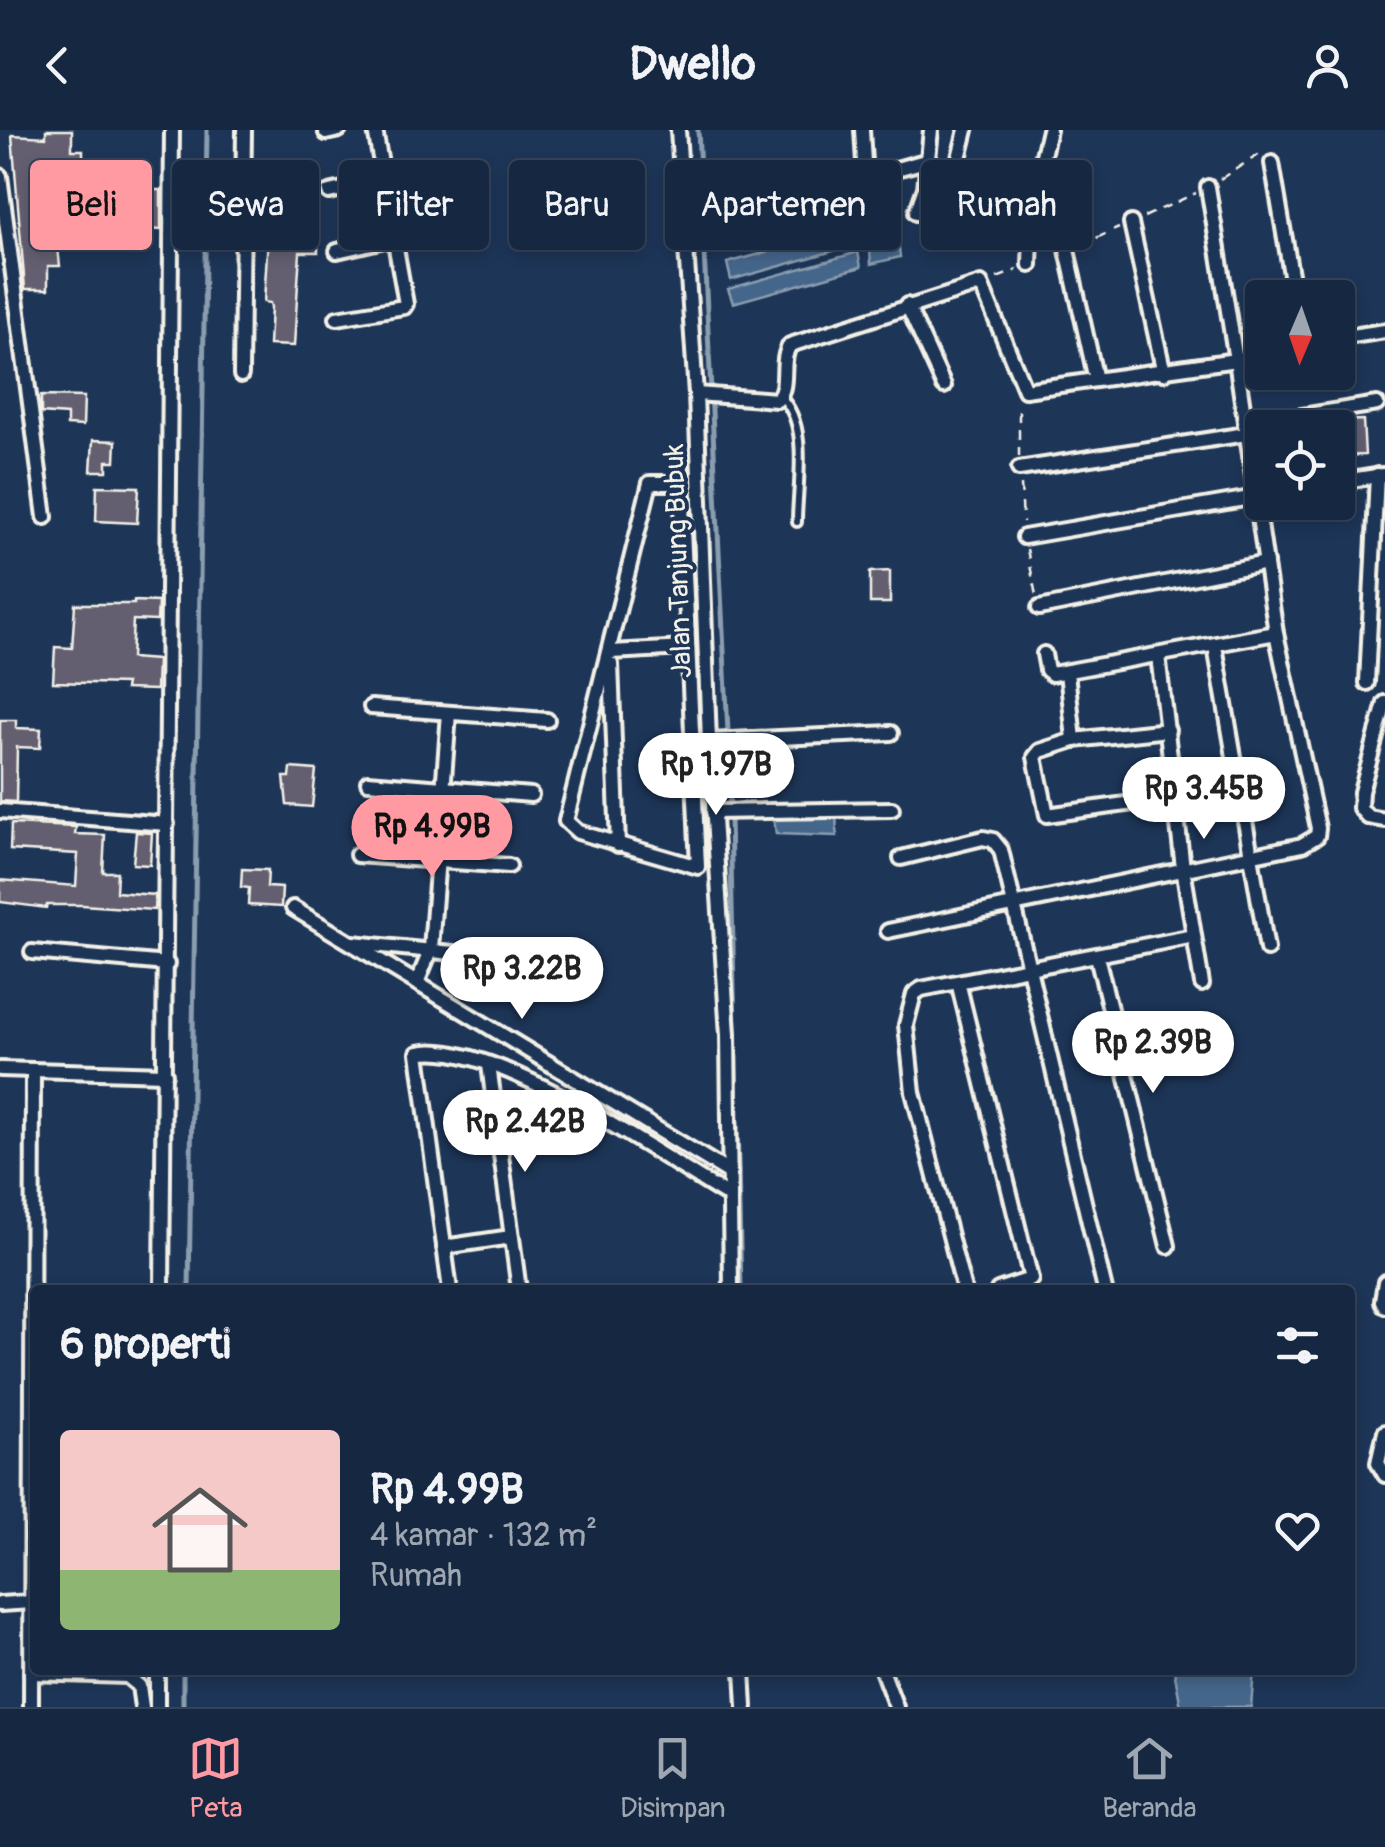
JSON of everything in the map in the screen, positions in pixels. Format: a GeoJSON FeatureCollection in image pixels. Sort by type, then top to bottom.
{"type":"FeatureCollection","features":[{"type":"Feature","properties":{"kind":"street"},"geometry":{"type":"LineString","coordinates":[[162,1285],[172,130]]}},
{"type":"Feature","properties":{"kind":"street"},"geometry":{"type":"LineString","coordinates":[[241,374],[244,130]]}},
{"type":"Feature","properties":{"kind":"street"},"geometry":{"type":"LineString","coordinates":[[375,130],[380,160]]}},
{"type":"Feature","properties":{"kind":"street","name":"Jalan Tanjung Bubuk"},"geometry":{"type":"LineString","coordinates":[[678,130],[703,395],[699,471],[728,1035],[731,1285]]}},
{"type":"Feature","properties":{"kind":"street"},"geometry":{"type":"LineString","coordinates":[[862,130],[864,160]]}},
{"type":"Feature","properties":{"kind":"street"},"geometry":{"type":"LineString","coordinates":[[929,160],[931,130]]}},
{"type":"Feature","properties":{"kind":"street"},"geometry":{"type":"LineString","coordinates":[[958,160],[966,130]]}},
{"type":"Feature","properties":{"kind":"street"},"geometry":{"type":"LineString","coordinates":[[1030,265],[1032,202],[1049,130]]}},
{"type":"Feature","properties":{"kind":"street"},"geometry":{"type":"LineString","coordinates":[[1272,163],[1292,280]]}},
{"type":"Feature","properties":{"kind":"street"},"geometry":{"type":"LineString","coordinates":[[0,176],[46,517]]}},
{"type":"Feature","properties":{"kind":"street"},"geometry":{"type":"LineString","coordinates":[[1208,187],[1245,423]]}},
{"type":"Feature","properties":{"kind":"street"},"geometry":{"type":"LineString","coordinates":[[330,192],[339,190]]}},
{"type":"Feature","properties":{"kind":"street"},"geometry":{"type":"LineString","coordinates":[[916,213],[921,193]]}},
{"type":"Feature","properties":{"kind":"street"},"geometry":{"type":"LineString","coordinates":[[1130,223],[1164,373]]}},
{"type":"Feature","properties":{"kind":"street"},"geometry":{"type":"LineString","coordinates":[[337,318],[404,308],[395,250]]}},
{"type":"Feature","properties":{"kind":"street"},"geometry":{"type":"LineString","coordinates":[[1067,250],[1096,380]]}},
{"type":"Feature","properties":{"kind":"street"},"geometry":{"type":"LineString","coordinates":[[703,395],[769,402],[781,397],[785,354],[790,344],[981,284],[1025,390],[1164,373],[1245,358]]}},
{"type":"Feature","properties":{"kind":"street"},"geometry":{"type":"LineString","coordinates":[[907,305],[944,386]]}},
{"type":"Feature","properties":{"kind":"street"},"geometry":{"type":"LineString","coordinates":[[1355,335],[1385,331]]}},
{"type":"Feature","properties":{"kind":"street"},"geometry":{"type":"LineString","coordinates":[[1347,410],[1377,404]]}},
{"type":"Feature","properties":{"kind":"street"},"geometry":{"type":"LineString","coordinates":[[1019,469],[1245,430]]}},
{"type":"Feature","properties":{"kind":"street"},"geometry":{"type":"LineString","coordinates":[[681,472],[698,867],[572,830],[566,814],[611,652],[650,483],[681,472],[699,471]]}},
{"type":"Feature","properties":{"kind":"street"},"geometry":{"type":"LineString","coordinates":[[1355,479],[1381,475],[1367,683]]}},
{"type":"Feature","properties":{"kind":"street"},"geometry":{"type":"LineString","coordinates":[[1024,537],[1245,499]]}},
{"type":"Feature","properties":{"kind":"street"},"geometry":{"type":"LineString","coordinates":[[888,930],[1312,841],[1318,828],[1276,632],[1261,520]]}},
{"type":"Feature","properties":{"kind":"street"},"geometry":{"type":"LineString","coordinates":[[1038,608],[1266,563]]}},
{"type":"Feature","properties":{"kind":"street"},"geometry":{"type":"LineString","coordinates":[[1044,654],[1048,672],[1067,672],[1276,632]]}},
{"type":"Feature","properties":{"kind":"street"},"geometry":{"type":"LineString","coordinates":[[1215,646],[1267,949]]}},
{"type":"Feature","properties":{"kind":"street"},"geometry":{"type":"LineString","coordinates":[[611,652],[706,655]]}},
{"type":"Feature","properties":{"kind":"street"},"geometry":{"type":"LineString","coordinates":[[611,652],[618,844]]}},
{"type":"Feature","properties":{"kind":"street"},"geometry":{"type":"LineString","coordinates":[[1158,656],[1183,868],[1202,984]]}},
{"type":"Feature","properties":{"kind":"street"},"geometry":{"type":"LineString","coordinates":[[1067,672],[1074,740]]}},
{"type":"Feature","properties":{"kind":"street"},"geometry":{"type":"LineString","coordinates":[[1385,703],[1360,808],[1368,817],[1385,820]]}},
{"type":"Feature","properties":{"kind":"street"},"geometry":{"type":"LineString","coordinates":[[370,707],[547,720]]}},
{"type":"Feature","properties":{"kind":"street"},"geometry":{"type":"LineString","coordinates":[[417,983],[431,949],[449,713]]}},
{"type":"Feature","properties":{"kind":"street"},"geometry":{"type":"LineString","coordinates":[[1168,730],[1074,740],[1036,754],[1047,815],[1176,797]]}},
{"type":"Feature","properties":{"kind":"street"},"geometry":{"type":"LineString","coordinates":[[715,740],[891,733]]}},
{"type":"Feature","properties":{"kind":"street"},"geometry":{"type":"LineString","coordinates":[[368,782],[531,794]]}},
{"type":"Feature","properties":{"kind":"street"},"geometry":{"type":"LineString","coordinates":[[718,811],[892,809]]}},
{"type":"Feature","properties":{"kind":"street"},"geometry":{"type":"LineString","coordinates":[[0,811],[167,824]]}},
{"type":"Feature","properties":{"kind":"street"},"geometry":{"type":"LineString","coordinates":[[900,858],[970,841],[993,840],[1001,850],[1105,1285]]}},
{"type":"Feature","properties":{"kind":"street"},"geometry":{"type":"LineString","coordinates":[[357,855],[509,866]]}},
{"type":"Feature","properties":{"kind":"street"},"geometry":{"type":"LineString","coordinates":[[293,908],[730,1173]]}},
{"type":"Feature","properties":{"kind":"street"},"geometry":{"type":"LineString","coordinates":[[963,1285],[913,1092],[906,1046],[914,994],[1194,936]]}},
{"type":"Feature","properties":{"kind":"street"},"geometry":{"type":"LineString","coordinates":[[351,943],[492,958]]}},
{"type":"Feature","properties":{"kind":"street"},"geometry":{"type":"LineString","coordinates":[[32,952],[167,964]]}},
{"type":"Feature","properties":{"kind":"street"},"geometry":{"type":"LineString","coordinates":[[1097,956],[1168,1246]]}},
{"type":"Feature","properties":{"kind":"street"},"geometry":{"type":"LineString","coordinates":[[958,982],[1031,1279],[1013,1285]]}},
{"type":"Feature","properties":{"kind":"street"},"geometry":{"type":"LineString","coordinates":[[449,1285],[418,1053],[432,1050],[526,1078],[730,1197]]}},
{"type":"Feature","properties":{"kind":"street"},"geometry":{"type":"LineString","coordinates":[[489,1065],[518,1285]]}},
{"type":"Feature","properties":{"kind":"street"},"geometry":{"type":"LineString","coordinates":[[0,1070],[165,1074]]}},
{"type":"Feature","properties":{"kind":"street"},"geometry":{"type":"LineString","coordinates":[[33,1073],[33,1285]]}},
{"type":"Feature","properties":{"kind":"street"},"geometry":{"type":"LineString","coordinates":[[444,1247],[511,1237]]}},
{"type":"Feature","properties":{"kind":"street"},"geometry":{"type":"LineString","coordinates":[[1385,1282],[1385,1306]]}},
{"type":"Feature","properties":{"kind":"street"},"geometry":{"type":"LineString","coordinates":[[1385,1432],[1378,1463],[1385,1476]]}},
{"type":"Feature","properties":{"kind":"street"},"geometry":{"type":"LineString","coordinates":[[0,1604],[30,1602]]}},
{"type":"Feature","properties":{"kind":"street"},"geometry":{"type":"LineString","coordinates":[[32,1675],[32,1707]]}},
{"type":"Feature","properties":{"kind":"street"},"geometry":{"type":"LineString","coordinates":[[80,1675],[127,1676],[139,1686],[142,1707]]}},
{"type":"Feature","properties":{"kind":"street"},"geometry":{"type":"LineString","coordinates":[[157,1675],[157,1707]]}},
{"type":"Feature","properties":{"kind":"street"},"geometry":{"type":"LineString","coordinates":[[743,1675],[744,1707]]}},
{"type":"Feature","properties":{"kind":"street"},"geometry":{"type":"LineString","coordinates":[[884,1675],[896,1707]]}},
{"type":"Feature","properties":{"kind":"lane"},"geometry":{"type":"LineString","coordinates":[[781,397],[790,405],[797,423],[796,522]]}},
{"type":"Feature","properties":{"kind":"path"},"geometry":{"type":"LineString","coordinates":[[1024,537],[1038,608]]}},
{"type":"Feature","properties":{"kind":"water"},"geometry":{"type":"Polygon","coordinates":[[[775,250],[837,250],[731,280],[727,263],[775,250]]]}},
{"type":"Feature","properties":{"kind":"water"},"geometry":{"type":"Polygon","coordinates":[[[870,250],[899,250],[900,257],[871,264],[870,250]]]}},
{"type":"Feature","properties":{"kind":"water"},"geometry":{"type":"Polygon","coordinates":[[[858,252],[861,267],[733,303],[728,289],[858,252]]]}},
{"type":"Feature","properties":{"kind":"water"},"geometry":{"type":"Polygon","coordinates":[[[836,812],[837,836],[776,834],[773,813],[836,812]]]}},
{"type":"Feature","properties":{"kind":"water"},"geometry":{"type":"Polygon","coordinates":[[[1175,1675],[1254,1675],[1251,1707],[1181,1707],[1175,1675]]]}},
{"type":"Feature","properties":{"kind":"building"},"geometry":{"type":"Polygon","coordinates":[[[46,130],[72,130],[72,150],[83,150],[83,160],[30,160],[30,250],[58,250],[60,266],[48,266],[48,289],[25,289],[12,135],[46,137],[46,130]]]}},
{"type":"Feature","properties":{"kind":"building"},"geometry":{"type":"Polygon","coordinates":[[[152,190],[161,190],[161,230],[152,229],[152,190]]]}},
{"type":"Feature","properties":{"kind":"building"},"geometry":{"type":"Polygon","coordinates":[[[267,250],[318,250],[300,252],[294,346],[269,345],[271,307],[264,302],[267,250]]]}},
{"type":"Feature","properties":{"kind":"building"},"geometry":{"type":"Polygon","coordinates":[[[41,396],[84,397],[83,426],[67,425],[67,415],[41,413],[41,396]]]}},
{"type":"Feature","properties":{"kind":"building"},"geometry":{"type":"Polygon","coordinates":[[[1355,420],[1363,420],[1365,455],[1355,455],[1355,420]]]}},
{"type":"Feature","properties":{"kind":"building"},"geometry":{"type":"Polygon","coordinates":[[[93,440],[116,441],[115,461],[107,461],[107,471],[91,471],[93,440]]]}},
{"type":"Feature","properties":{"kind":"building"},"geometry":{"type":"Polygon","coordinates":[[[97,486],[139,487],[137,523],[96,521],[97,486]]]}},
{"type":"Feature","properties":{"kind":"building"},"geometry":{"type":"Polygon","coordinates":[[[890,571],[890,603],[870,603],[870,572],[890,571]]]}},
{"type":"Feature","properties":{"kind":"building"},"geometry":{"type":"Polygon","coordinates":[[[158,602],[157,621],[133,620],[131,658],[157,660],[156,690],[125,689],[126,684],[53,682],[55,647],[72,648],[75,604],[158,602]]]}},
{"type":"Feature","properties":{"kind":"building"},"geometry":{"type":"Polygon","coordinates":[[[0,720],[16,720],[16,728],[41,729],[40,748],[17,747],[16,802],[0,801],[0,720]]]}},
{"type":"Feature","properties":{"kind":"building"},"geometry":{"type":"Polygon","coordinates":[[[291,768],[316,770],[312,807],[287,805],[284,777],[290,777],[291,768]]]}},
{"type":"Feature","properties":{"kind":"building"},"geometry":{"type":"Polygon","coordinates":[[[11,824],[76,827],[75,834],[105,835],[103,872],[117,872],[116,892],[155,895],[154,910],[82,905],[46,908],[0,902],[0,880],[76,886],[78,854],[10,850],[11,824]]]}},
{"type":"Feature","properties":{"kind":"building"},"geometry":{"type":"Polygon","coordinates":[[[136,832],[152,833],[150,865],[133,864],[136,832]]]}},
{"type":"Feature","properties":{"kind":"building"},"geometry":{"type":"Polygon","coordinates":[[[242,869],[268,870],[267,887],[282,888],[281,907],[248,905],[249,888],[241,887],[242,869]]]}},
{"type":"Feature","properties":{"kind":"waterway"},"geometry":{"type":"LineString","coordinates":[[189,1285],[207,130]]}},
{"type":"Feature","properties":{"kind":"waterway"},"geometry":{"type":"LineString","coordinates":[[698,130],[728,732],[741,1285]]}},
{"type":"Feature","properties":{"kind":"waterway"},"geometry":{"type":"LineString","coordinates":[[183,1675],[183,1707]]}}]}
